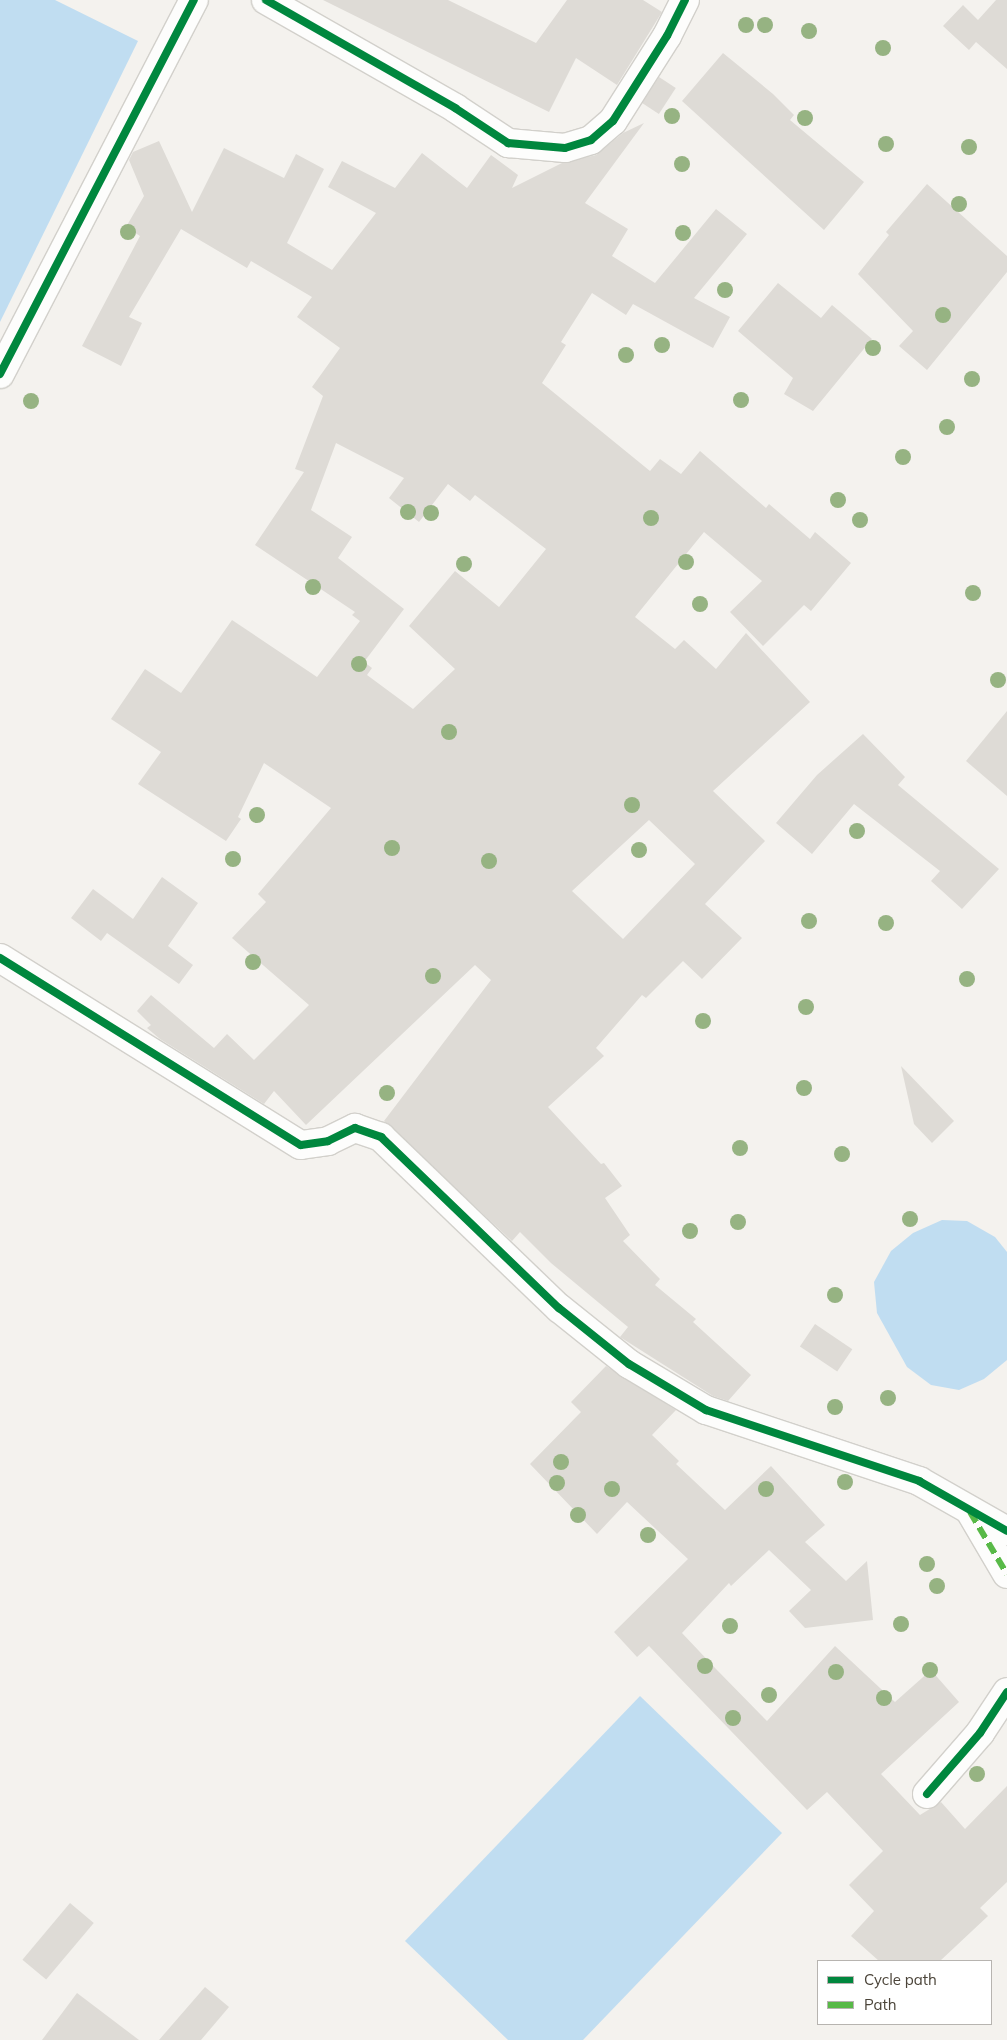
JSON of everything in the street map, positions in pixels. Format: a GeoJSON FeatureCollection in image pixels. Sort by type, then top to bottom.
{"type":"FeatureCollection","features":[{"type":"Feature","properties":{"kind":"street"},"geometry":{"type":"LineString","coordinates":[[0,374],[194,0]]}},
{"type":"Feature","properties":{"kind":"street"},"geometry":{"type":"LineString","coordinates":[[266,0],[508,143],[565,148],[591,140],[613,121],[667,36],[685,0]]}},
{"type":"Feature","properties":{"kind":"street"},"geometry":{"type":"LineString","coordinates":[[0,958],[301,1145],[328,1141],[356,1128],[381,1137],[559,1308],[629,1364],[706,1410],[919,1482],[1007,1530]]}},
{"type":"Feature","properties":{"kind":"street"},"geometry":{"type":"LineString","coordinates":[[968,1508],[1007,1574]]}},
{"type":"Feature","properties":{"kind":"street"},"geometry":{"type":"LineString","coordinates":[[927,1794],[980,1733],[1007,1692]]}},
{"type":"Feature","properties":{"kind":"water"},"geometry":{"type":"Polygon","coordinates":[[[0,0],[55,0],[138,41],[0,322],[0,0]]]}},
{"type":"Feature","properties":{"kind":"water"},"geometry":{"type":"Polygon","coordinates":[[[942,1220],[967,1221],[995,1237],[1007,1252],[1007,1360],[984,1379],[959,1390],[931,1385],[907,1367],[877,1313],[874,1282],[891,1251],[913,1233],[942,1220]]]}},
{"type":"Feature","properties":{"kind":"water"},"geometry":{"type":"Polygon","coordinates":[[[640,1696],[782,1833],[583,2040],[508,2040],[405,1941],[640,1696]]]}},
{"type":"Feature","properties":{"kind":"building"},"geometry":{"type":"Polygon","coordinates":[[[323,0],[448,0],[536,43],[567,0],[643,0],[662,12],[617,85],[576,58],[549,112],[323,0]]]}},
{"type":"Feature","properties":{"kind":"building"},"geometry":{"type":"Polygon","coordinates":[[[996,0],[1007,0],[1007,69],[976,42],[969,50],[943,26],[963,5],[978,20],[996,0]]]}},
{"type":"Feature","properties":{"kind":"building"},"geometry":{"type":"Polygon","coordinates":[[[723,53],[773,94],[794,115],[790,120],[864,182],[824,230],[682,101],[723,53]]]}},
{"type":"Feature","properties":{"kind":"building"},"geometry":{"type":"Polygon","coordinates":[[[659,77],[676,88],[659,114],[642,103],[659,77]]]}},
{"type":"Feature","properties":{"kind":"building"},"geometry":{"type":"Polygon","coordinates":[[[644,123],[585,203],[628,229],[612,256],[655,283],[716,209],[747,234],[694,298],[730,317],[713,348],[633,304],[626,315],[592,293],[561,342],[566,345],[542,383],[650,471],[660,459],[681,474],[700,451],[766,508],[769,504],[810,539],[815,532],[851,563],[811,611],[804,605],[763,646],[730,612],[762,581],[704,532],[635,617],[675,649],[684,640],[716,669],[746,633],[810,702],[713,791],[765,841],[705,904],[742,938],[702,979],[683,961],[646,998],[642,995],[596,1048],[604,1056],[548,1107],[601,1164],[604,1163],[622,1186],[605,1198],[630,1235],[623,1241],[660,1279],[655,1285],[696,1319],[693,1322],[751,1375],[728,1401],[713,1396],[620,1337],[628,1327],[551,1263],[520,1232],[512,1241],[384,1121],[491,980],[475,965],[306,1125],[274,1091],[264,1104],[160,1039],[147,1028],[151,1025],[137,1011],[151,995],[214,1048],[227,1034],[254,1060],[309,1005],[232,938],[266,902],[258,894],[331,808],[264,763],[238,817],[241,819],[226,841],[138,784],[161,752],[111,719],[145,669],[181,693],[232,620],[317,677],[360,621],[352,615],[355,612],[255,545],[304,472],[295,469],[323,396],[312,387],[340,348],[297,317],[312,297],[251,261],[247,268],[181,229],[129,317],[142,323],[121,366],[82,346],[140,236],[126,227],[144,196],[129,160],[133,152],[159,141],[192,212],[224,148],[284,178],[296,154],[324,169],[287,243],[332,270],[376,213],[328,187],[342,161],[395,188],[422,153],[467,188],[491,155],[518,175],[512,188],[562,163],[596,155],[623,133],[644,123]],[[336,443],[311,510],[352,537],[338,558],[404,609],[364,662],[372,668],[367,675],[413,709],[455,669],[409,626],[455,571],[499,607],[546,549],[475,495],[470,501],[448,484],[419,522],[389,498],[404,478],[336,443]],[[649,820],[572,891],[623,939],[695,864],[649,820]]]}},
{"type":"Feature","properties":{"kind":"building"},"geometry":{"type":"Polygon","coordinates":[[[927,184],[1007,256],[1007,272],[927,370],[899,346],[913,331],[858,274],[889,235],[886,232],[927,184]]]}},
{"type":"Feature","properties":{"kind":"building"},"geometry":{"type":"Polygon","coordinates":[[[778,283],[821,318],[832,305],[872,339],[813,411],[784,394],[793,378],[738,331],[778,283]]]}},
{"type":"Feature","properties":{"kind":"building"},"geometry":{"type":"Polygon","coordinates":[[[1007,711],[1007,796],[966,761],[1007,711]]]}},
{"type":"Feature","properties":{"kind":"building"},"geometry":{"type":"Polygon","coordinates":[[[863,734],[905,777],[898,785],[999,869],[962,909],[931,881],[940,871],[854,804],[812,854],[776,823],[817,775],[863,734]]]}},
{"type":"Feature","properties":{"kind":"building"},"geometry":{"type":"Polygon","coordinates":[[[162,877],[198,903],[168,946],[193,965],[179,984],[107,933],[101,941],[71,918],[93,889],[133,919],[162,877]]]}},
{"type":"Feature","properties":{"kind":"building"},"geometry":{"type":"Polygon","coordinates":[[[901,1066],[954,1121],[932,1143],[914,1124],[901,1066]]]}},
{"type":"Feature","properties":{"kind":"building"},"geometry":{"type":"Polygon","coordinates":[[[815,1324],[852,1349],[837,1372],[800,1346],[815,1324]]]}},
{"type":"Feature","properties":{"kind":"building"},"geometry":{"type":"Polygon","coordinates":[[[606,1366],[676,1410],[652,1435],[679,1461],[676,1464],[725,1510],[771,1466],[825,1525],[805,1542],[846,1581],[867,1561],[873,1620],[805,1628],[789,1611],[811,1590],[769,1550],[731,1586],[729,1583],[682,1633],[767,1721],[835,1646],[895,1702],[931,1670],[959,1702],[881,1774],[920,1815],[941,1802],[965,1829],[1007,1786],[1007,1882],[980,1908],[988,1916],[941,1960],[878,1960],[851,1936],[874,1911],[849,1885],[883,1851],[827,1792],[807,1810],[649,1646],[637,1657],[614,1632],[688,1559],[627,1502],[597,1534],[530,1464],[581,1412],[571,1402],[606,1366]]]}},
{"type":"Feature","properties":{"kind":"building"},"geometry":{"type":"Polygon","coordinates":[[[70,1903],[94,1923],[46,1980],[22,1960],[70,1903]]]}},
{"type":"Feature","properties":{"kind":"building"},"geometry":{"type":"Polygon","coordinates":[[[205,1987],[229,2007],[201,2040],[159,2040],[205,1987]]]}},
{"type":"Feature","properties":{"kind":"building"},"geometry":{"type":"Polygon","coordinates":[[[77,1993],[139,2040],[42,2040],[77,1993]]]}},
{"type":"Feature","properties":{"kind":"marked path"},"geometry":{"type":"LineString","coordinates":[[970,1512],[1007,1574]]}},
{"type":"Feature","properties":{"kind":"cycle path"},"geometry":{"type":"LineString","coordinates":[[0,374],[194,0]]}},
{"type":"Feature","properties":{"kind":"cycle path"},"geometry":{"type":"LineString","coordinates":[[266,0],[455,108],[508,143],[565,148],[591,140],[613,121],[667,36],[685,0]]}},
{"type":"Feature","properties":{"kind":"cycle path"},"geometry":{"type":"LineString","coordinates":[[0,958],[301,1145],[328,1141],[355,1128],[381,1137],[559,1308],[629,1364],[706,1410],[919,1481],[1007,1531]]}},
{"type":"Feature","properties":{"kind":"cycle path"},"geometry":{"type":"LineString","coordinates":[[927,1794],[980,1733],[1007,1692]]}}]}
